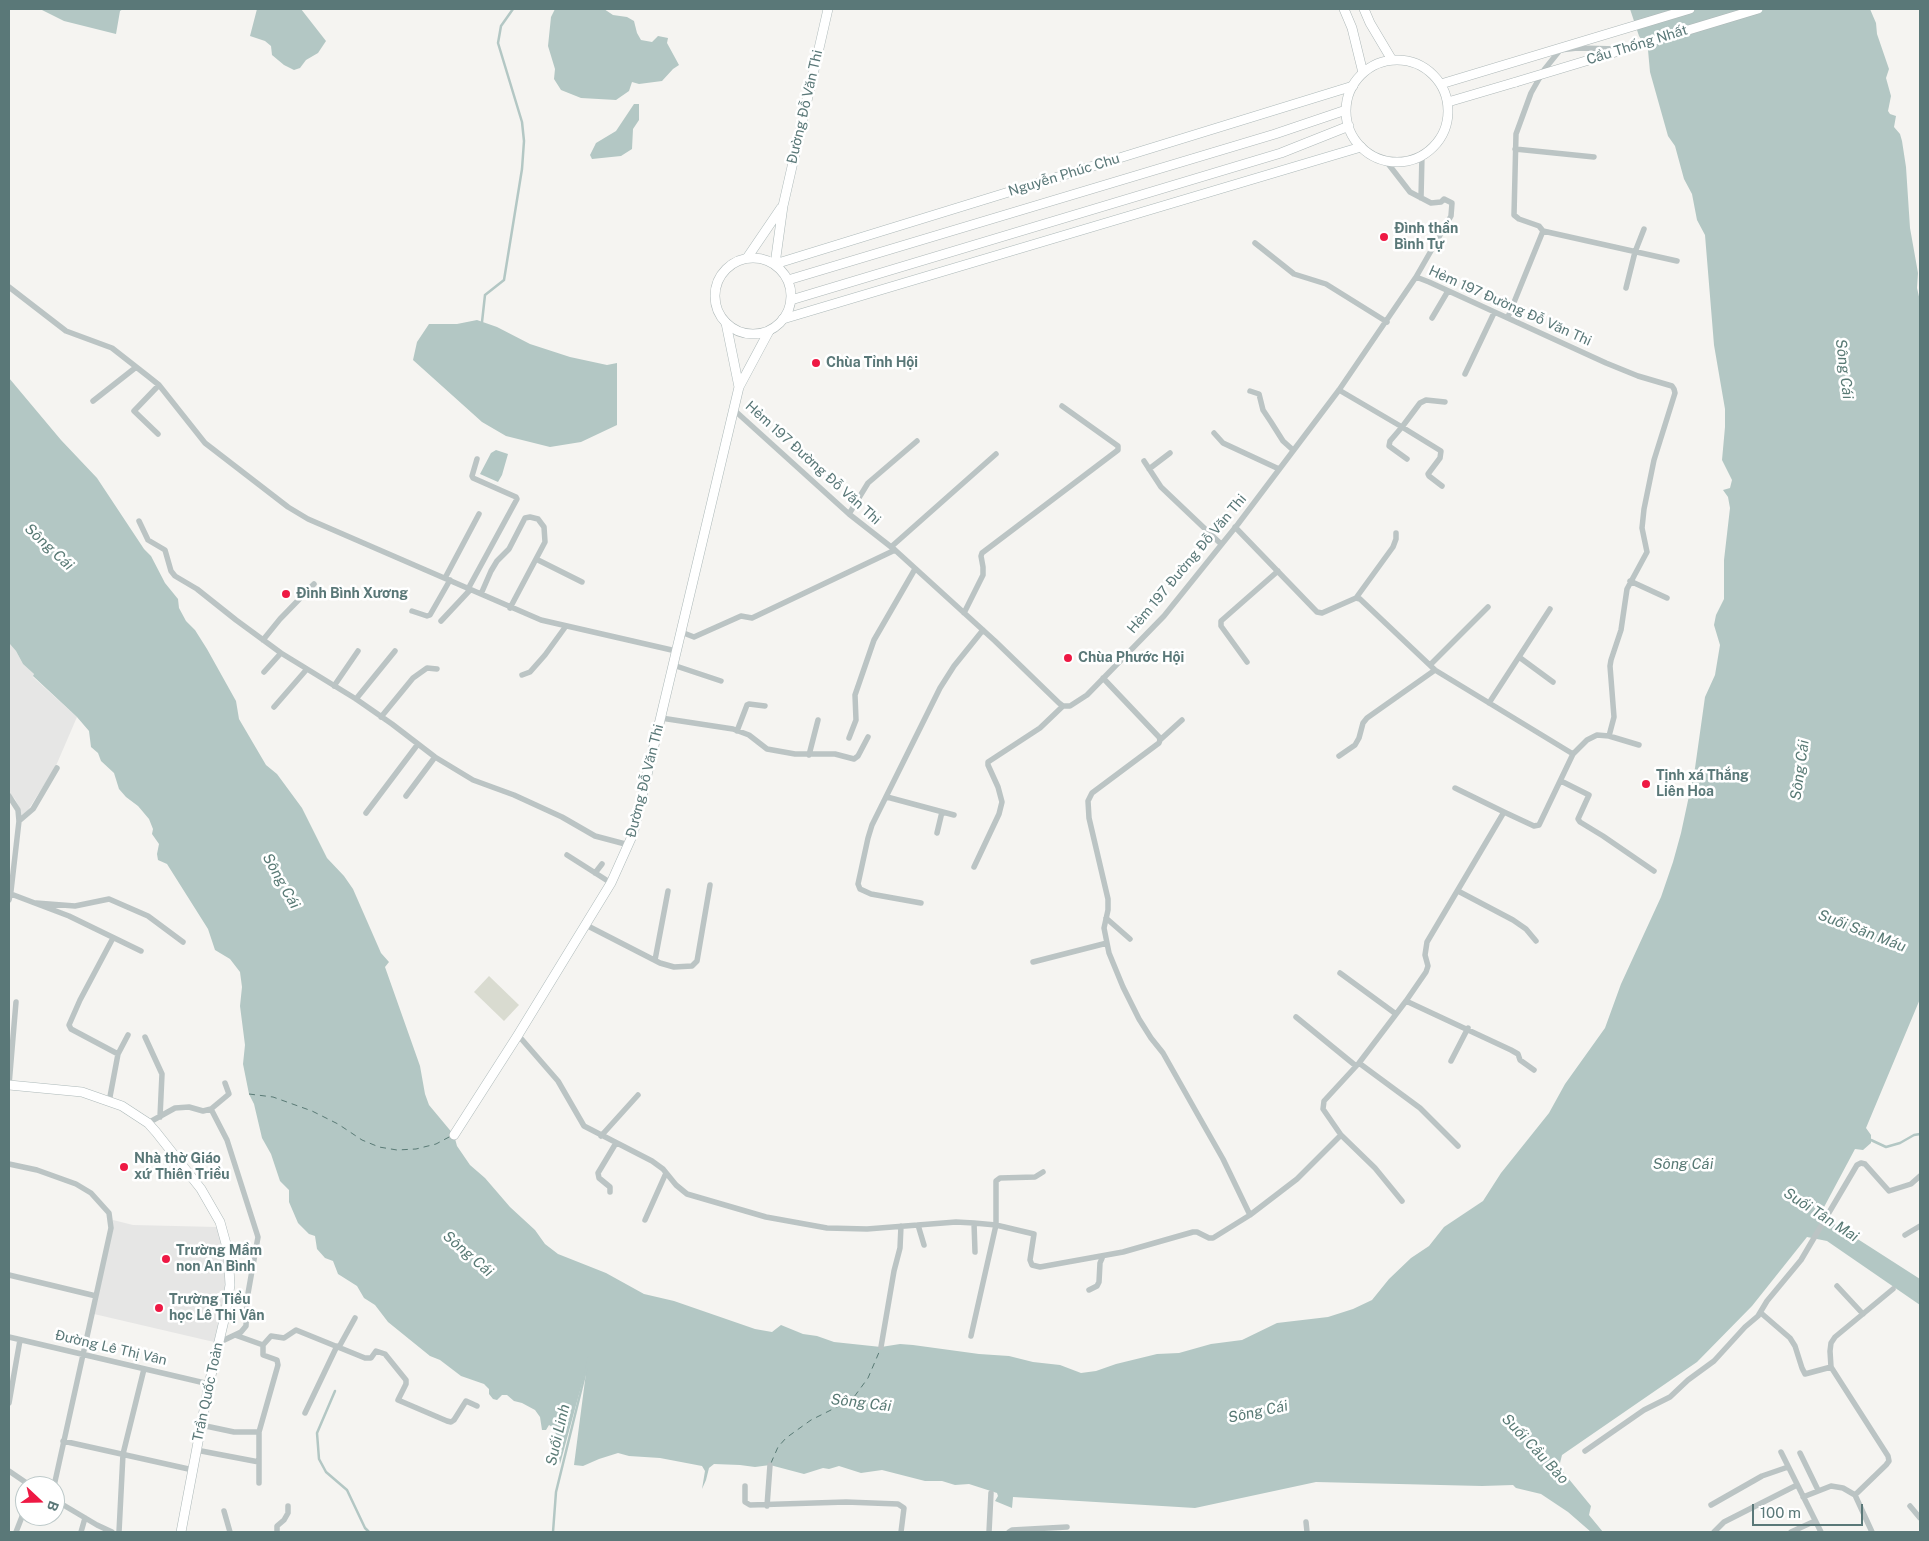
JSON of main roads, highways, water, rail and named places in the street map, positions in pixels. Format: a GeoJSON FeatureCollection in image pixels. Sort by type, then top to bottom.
{"type":"FeatureCollection","features":[{"type":"Feature","properties":{"kind":"main road","name":"Đường Đỗ Văn Thi"},"geometry":{"type":"LineString","coordinates":[[775,264],[783,206],[828,9]]}},
{"type":"Feature","properties":{"kind":"main road"},"geometry":{"type":"LineString","coordinates":[[1344,9],[1352,28],[1363,73]]}},
{"type":"Feature","properties":{"kind":"main road"},"geometry":{"type":"LineString","coordinates":[[1364,9],[1392,60]]}},
{"type":"Feature","properties":{"kind":"main road","name":"Cầu Thống Nhất"},"geometry":{"type":"LineString","coordinates":[[1441,84],[1690,9]]}},
{"type":"Feature","properties":{"kind":"main road","name":"Cầu Thống Nhất"},"geometry":{"type":"LineString","coordinates":[[1448,102],[1758,9]]}},
{"type":"Feature","properties":{"kind":"main road"},"geometry":{"type":"LineString","coordinates":[[1392,60],[1420,65],[1435,76],[1441,84],[1448,102],[1447,122],[1444,132],[1432,148],[1422,155],[1406,161],[1386,161],[1368,153],[1361,147],[1349,126],[1346,110],[1349,94],[1363,73],[1376,64],[1392,60]]}},
{"type":"Feature","properties":{"kind":"main road","name":"Nguyễn Phúc Chu"},"geometry":{"type":"LineString","coordinates":[[775,264],[1353,86]]}},
{"type":"Feature","properties":{"kind":"main road","name":"Nguyễn Phúc Chu"},"geometry":{"type":"LineString","coordinates":[[788,280],[1275,134],[1346,110]]}},
{"type":"Feature","properties":{"kind":"main road"},"geometry":{"type":"LineString","coordinates":[[792,300],[1281,153],[1349,126]]}},
{"type":"Feature","properties":{"kind":"main road"},"geometry":{"type":"LineString","coordinates":[[783,319],[1361,147]]}},
{"type":"Feature","properties":{"kind":"main road","name":"Đường Đỗ Văn Thi"},"geometry":{"type":"LineString","coordinates":[[747,258],[783,206]]}},
{"type":"Feature","properties":{"kind":"main road"},"geometry":{"type":"LineString","coordinates":[[756,257],[769,260],[775,264],[788,280],[791,289],[792,300],[787,314],[769,331],[756,334],[744,333],[732,328],[726,323],[717,308],[715,296],[717,283],[723,272],[732,263],[747,258],[756,257]]}},
{"type":"Feature","properties":{"kind":"main road","name":"Đường Đỗ Văn Thi"},"geometry":{"type":"LineString","coordinates":[[726,323],[739,387]]}},
{"type":"Feature","properties":{"kind":"main road","name":"Đường Đỗ Văn Thi"},"geometry":{"type":"LineString","coordinates":[[454,1135],[586,924],[611,882],[629,845],[636,825],[739,387],[769,331]]}},
{"type":"Feature","properties":{"kind":"main road","name":"Trần Quốc Toản"},"geometry":{"type":"LineString","coordinates":[[9,1085],[82,1092],[122,1106],[148,1123],[201,1189],[220,1222],[226,1240],[230,1285],[181,1532]]}},
{"type":"Feature","properties":{"kind":"water"},"geometry":{"type":"Polygon","coordinates":[[[40,9],[123,9],[120,11],[116,34],[64,21],[40,9]]]}},
{"type":"Feature","properties":{"kind":"water"},"geometry":{"type":"Polygon","coordinates":[[[257,9],[301,9],[326,41],[318,53],[306,60],[300,68],[294,70],[284,65],[272,55],[271,46],[265,41],[250,36],[257,9]]]}},
{"type":"Feature","properties":{"kind":"water"},"geometry":{"type":"Polygon","coordinates":[[[555,9],[604,9],[613,15],[627,17],[634,21],[641,40],[652,42],[658,36],[668,38],[667,43],[679,65],[662,81],[639,84],[632,82],[629,91],[616,100],[581,98],[561,90],[554,79],[555,69],[548,46],[551,17],[555,9]]]}},
{"type":"Feature","properties":{"kind":"water","name":"Sông Cái"},"geometry":{"type":"Polygon","coordinates":[[[1630,9],[1870,9],[1889,69],[1886,78],[1891,96],[1888,111],[1896,116],[1894,127],[1900,134],[1902,141],[1906,167],[1910,228],[1918,273],[1917,288],[1920,301],[1920,999],[1866,1128],[1871,1135],[1871,1143],[1863,1150],[1855,1149],[1823,1209],[1817,1210],[1816,1214],[1819,1218],[1828,1220],[1920,1279],[1920,1305],[1827,1241],[1807,1237],[1752,1306],[1697,1362],[1562,1455],[1559,1467],[1591,1506],[1589,1515],[1603,1532],[1591,1532],[1568,1512],[1541,1494],[1516,1488],[1513,1485],[1316,1482],[1195,1508],[1013,1497],[1012,1508],[995,1501],[998,1496],[997,1493],[969,1484],[955,1485],[942,1481],[925,1481],[882,1470],[861,1473],[839,1466],[829,1469],[823,1468],[804,1474],[770,1465],[755,1467],[714,1464],[709,1468],[702,1489],[705,1471],[702,1466],[660,1458],[629,1456],[618,1453],[583,1466],[574,1465],[587,1365],[560,1464],[555,1444],[557,1438],[554,1428],[549,1425],[546,1430],[542,1430],[540,1417],[535,1410],[514,1401],[507,1395],[502,1395],[497,1400],[493,1399],[489,1394],[489,1389],[484,1384],[461,1376],[440,1360],[430,1356],[388,1322],[375,1305],[364,1298],[357,1286],[338,1274],[333,1261],[325,1258],[317,1249],[315,1236],[309,1234],[298,1223],[289,1202],[289,1190],[280,1181],[271,1154],[262,1138],[254,1104],[249,1094],[243,1064],[245,1045],[240,1006],[242,987],[240,972],[230,959],[215,950],[208,929],[167,864],[158,860],[159,844],[152,834],[153,829],[149,819],[119,789],[114,773],[101,761],[98,753],[91,747],[89,731],[77,717],[33,676],[34,674],[23,664],[9,643],[9,378],[61,440],[97,478],[144,549],[151,556],[165,583],[178,599],[179,608],[186,621],[195,630],[207,649],[236,701],[239,719],[266,765],[277,774],[302,808],[327,858],[353,889],[381,953],[389,962],[385,967],[420,1066],[429,1105],[454,1135],[457,1146],[470,1165],[535,1230],[545,1244],[558,1254],[606,1273],[644,1294],[674,1301],[755,1329],[772,1332],[781,1325],[803,1334],[817,1336],[834,1342],[881,1347],[900,1344],[913,1345],[1009,1356],[1033,1362],[1060,1365],[1081,1373],[1096,1371],[1157,1354],[1179,1353],[1211,1344],[1242,1340],[1277,1323],[1328,1317],[1353,1309],[1372,1300],[1389,1279],[1411,1258],[1429,1246],[1444,1227],[1483,1201],[1501,1173],[1549,1113],[1565,1084],[1605,1028],[1621,984],[1661,897],[1673,862],[1695,768],[1705,697],[1715,675],[1720,645],[1714,625],[1716,615],[1724,599],[1724,560],[1730,508],[1728,497],[1723,490],[1730,488],[1732,480],[1722,460],[1725,409],[1714,345],[1705,235],[1697,220],[1692,194],[1684,179],[1675,146],[1668,136],[1650,72],[1648,50],[1639,36],[1630,9]]]}},
{"type":"Feature","properties":{"kind":"water"},"geometry":{"type":"Polygon","coordinates":[[[634,104],[639,104],[639,120],[633,129],[632,149],[621,156],[592,159],[590,155],[596,143],[616,131],[634,104]]]}},
{"type":"Feature","properties":{"kind":"water"},"geometry":{"type":"Polygon","coordinates":[[[477,320],[497,327],[530,344],[570,357],[607,365],[617,363],[617,425],[581,442],[550,447],[506,436],[482,422],[413,360],[417,342],[429,324],[457,324],[477,320]]]}},
{"type":"Feature","properties":{"kind":"water"},"geometry":{"type":"Polygon","coordinates":[[[496,450],[508,454],[498,482],[480,474],[491,453],[496,450]]]}},
{"type":"Feature","properties":{"kind":"waterway"},"geometry":{"type":"LineString","coordinates":[[482,322],[485,295],[504,280],[522,169],[524,141],[522,122],[498,43],[501,26],[513,9]]}},
{"type":"Feature","properties":{"kind":"waterway"},"geometry":{"type":"LineString","coordinates":[[1871,1140],[1886,1147],[1920,1134]]}},
{"type":"Feature","properties":{"kind":"waterway","name":"Suối Linh"},"geometry":{"type":"LineString","coordinates":[[553,1532],[556,1492],[589,1358]]}},
{"type":"Feature","properties":{"kind":"waterway"},"geometry":{"type":"LineString","coordinates":[[335,1391],[317,1433],[319,1459],[326,1472],[347,1490],[365,1528],[369,1532]]}},
{"type":"Feature","properties":{"kind":"place","name":"Đình thần Bình Tự"},"geometry":{"type":"Point","coordinates":[1384,237]}},
{"type":"Feature","properties":{"kind":"place","name":"Chùa Tỉnh Hội"},"geometry":{"type":"Point","coordinates":[816,363]}},
{"type":"Feature","properties":{"kind":"place","name":"Đình Bình Xương"},"geometry":{"type":"Point","coordinates":[286,594]}},
{"type":"Feature","properties":{"kind":"place","name":"Chùa Phước Hội"},"geometry":{"type":"Point","coordinates":[1068,658]}},
{"type":"Feature","properties":{"kind":"place","name":"Tịnh xá Thắng Liên Hoa"},"geometry":{"type":"Point","coordinates":[1646,784]}},
{"type":"Feature","properties":{"kind":"place","name":"Nhà thờ Giáo xứ Thiên Triều"},"geometry":{"type":"Point","coordinates":[124,1167]}},
{"type":"Feature","properties":{"kind":"place","name":"Trường Mầm non An Bình"},"geometry":{"type":"Point","coordinates":[166,1259]}},
{"type":"Feature","properties":{"kind":"place","name":"Trường Tiểu học Lê Thị Vân"},"geometry":{"type":"Point","coordinates":[159,1308]}},
{"type":"Feature","properties":{"kind":"water label","name":"Suối Săn Máu"},"geometry":{"type":"Point","coordinates":[1862,931]}},
{"type":"Feature","properties":{"kind":"water label","name":"Suối Tân Mai"},"geometry":{"type":"Point","coordinates":[1821,1215]}},
{"type":"Feature","properties":{"kind":"water label","name":"Suối Cầu Bào"},"geometry":{"type":"Point","coordinates":[1535,1449]}}]}
